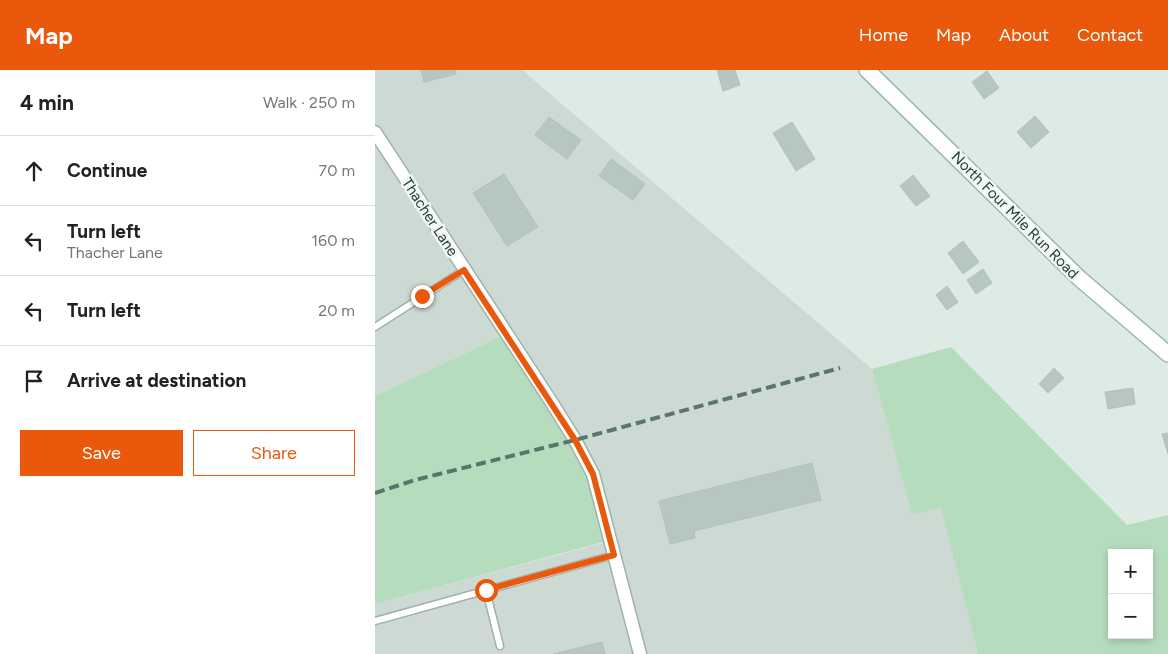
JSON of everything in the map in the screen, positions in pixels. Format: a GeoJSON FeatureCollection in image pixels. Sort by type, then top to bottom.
{"type":"FeatureCollection","features":[{"type":"Feature","properties":{"kind":"street","name":"North Four Mile Run Road"},"geometry":{"type":"LineString","coordinates":[[867,70],[1079,278],[1168,354]]}},
{"type":"Feature","properties":{"kind":"street","name":"Thacher Lane"},"geometry":{"type":"LineString","coordinates":[[375,132],[575,440],[593,474],[640,654]]}},
{"type":"Feature","properties":{"kind":"lane"},"geometry":{"type":"LineString","coordinates":[[375,327],[464,270]]}},
{"type":"Feature","properties":{"kind":"lane"},"geometry":{"type":"LineString","coordinates":[[375,621],[614,555]]}},
{"type":"Feature","properties":{"kind":"lane"},"geometry":{"type":"LineString","coordinates":[[486,590],[500,646]]}},
{"type":"Feature","properties":{"kind":"shaded area"},"geometry":{"type":"Polygon","coordinates":[[[375,70],[522,70],[872,369],[912,515],[941,508],[978,654],[375,654],[375,604],[610,541],[506,334],[375,396],[375,70]]]}},
{"type":"Feature","properties":{"kind":"green space"},"geometry":{"type":"Polygon","coordinates":[[[506,334],[575,440],[610,540],[375,604],[375,396],[506,334]]]}},
{"type":"Feature","properties":{"kind":"green space"},"geometry":{"type":"Polygon","coordinates":[[[951,347],[1127,525],[1168,515],[1168,654],[978,654],[941,508],[912,515],[872,369],[951,347]]]}},
{"type":"Feature","properties":{"kind":"building"},"geometry":{"type":"Polygon","coordinates":[[[421,70],[455,70],[456,74],[424,82],[421,70]]]}},
{"type":"Feature","properties":{"kind":"building"},"geometry":{"type":"Polygon","coordinates":[[[717,70],[735,70],[740,85],[723,91],[717,70]]]}},
{"type":"Feature","properties":{"kind":"building"},"geometry":{"type":"Polygon","coordinates":[[[987,71],[999,88],[984,99],[972,82],[987,71]]]}},
{"type":"Feature","properties":{"kind":"building"},"geometry":{"type":"Polygon","coordinates":[[[1035,116],[1049,132],[1031,148],[1017,132],[1035,116]]]}},
{"type":"Feature","properties":{"kind":"building"},"geometry":{"type":"Polygon","coordinates":[[[549,117],[581,140],[567,159],[535,135],[549,117]]]}},
{"type":"Feature","properties":{"kind":"building"},"geometry":{"type":"Polygon","coordinates":[[[792,122],[815,159],[796,171],[773,133],[792,122]]]}},
{"type":"Feature","properties":{"kind":"building"},"geometry":{"type":"Polygon","coordinates":[[[611,159],[645,184],[633,200],[599,176],[611,159]]]}},
{"type":"Feature","properties":{"kind":"building"},"geometry":{"type":"Polygon","coordinates":[[[504,174],[538,227],[507,246],[473,193],[504,174]]]}},
{"type":"Feature","properties":{"kind":"building"},"geometry":{"type":"Polygon","coordinates":[[[913,175],[930,196],[916,206],[900,186],[913,175]]]}},
{"type":"Feature","properties":{"kind":"building"},"geometry":{"type":"Polygon","coordinates":[[[963,241],[979,262],[963,274],[948,253],[963,241]]]}},
{"type":"Feature","properties":{"kind":"building"},"geometry":{"type":"Polygon","coordinates":[[[983,269],[992,283],[976,294],[967,280],[983,269]]]}},
{"type":"Feature","properties":{"kind":"building"},"geometry":{"type":"Polygon","coordinates":[[[947,286],[958,302],[947,310],[936,295],[947,286]]]}},
{"type":"Feature","properties":{"kind":"building"},"geometry":{"type":"Polygon","coordinates":[[[1054,368],[1064,378],[1048,393],[1039,384],[1054,368]]]}},
{"type":"Feature","properties":{"kind":"building"},"geometry":{"type":"Polygon","coordinates":[[[1133,388],[1135,404],[1108,409],[1105,392],[1133,388]]]}},
{"type":"Feature","properties":{"kind":"building"},"geometry":{"type":"Polygon","coordinates":[[[1168,433],[1168,454],[1162,434],[1168,433]]]}},
{"type":"Feature","properties":{"kind":"building"},"geometry":{"type":"Polygon","coordinates":[[[812,463],[821,500],[694,531],[695,538],[670,544],[659,501],[812,463]]]}},
{"type":"Feature","properties":{"kind":"building"},"geometry":{"type":"Polygon","coordinates":[[[602,642],[605,654],[553,654],[602,642]]]}},
{"type":"Feature","properties":{"kind":"railway"},"geometry":{"type":"LineString","coordinates":[[375,493],[415,480],[575,440],[840,368]]}},
{"type":"Feature","properties":{"kind":"route"},"geometry":{"type":"LineString","coordinates":[[422,296],[464,270],[552,403],[593,474],[614,555],[486,590]]}}]}
